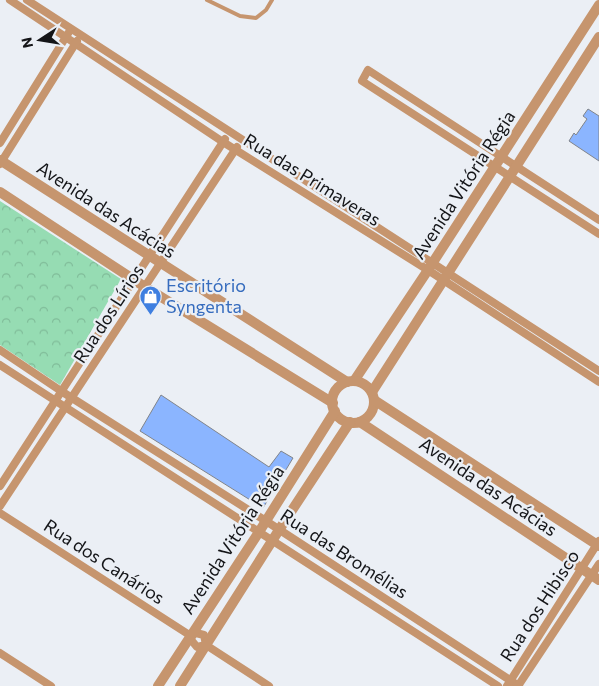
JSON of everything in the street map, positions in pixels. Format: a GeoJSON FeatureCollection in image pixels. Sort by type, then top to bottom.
{"type":"FeatureCollection","features":[{"type":"Feature","properties":{"kind":"street","name":"Rua das Primaveras"},"geometry":{"type":"LineString","coordinates":[[10,0],[223,142],[430,266],[599,371]]}},
{"type":"Feature","properties":{"kind":"street","name":"Rua das Primaveras"},"geometry":{"type":"LineString","coordinates":[[27,0],[230,131],[430,266]]}},
{"type":"Feature","properties":{"kind":"street","name":"Avenida Vitória Régia"},"geometry":{"type":"LineString","coordinates":[[351,381],[430,266],[599,5]]}},
{"type":"Feature","properties":{"kind":"street"},"geometry":{"type":"LineString","coordinates":[[0,143],[71,28]]}},
{"type":"Feature","properties":{"kind":"street"},"geometry":{"type":"LineString","coordinates":[[1,162],[81,34]]}},
{"type":"Feature","properties":{"kind":"street","name":"Avenida Vitória Régia"},"geometry":{"type":"LineString","coordinates":[[373,396],[446,276],[599,36]]}},
{"type":"Feature","properties":{"kind":"street"},"geometry":{"type":"LineString","coordinates":[[599,220],[368,70],[362,81],[599,234]]}},
{"type":"Feature","properties":{"kind":"street","name":"Rua dos Lírios"},"geometry":{"type":"LineString","coordinates":[[0,486],[230,131]]}},
{"type":"Feature","properties":{"kind":"street","name":"Rua dos Lírios"},"geometry":{"type":"LineString","coordinates":[[0,506],[242,139]]}},
{"type":"Feature","properties":{"kind":"street","name":"Avenida das Acácias"},"geometry":{"type":"LineString","coordinates":[[1,162],[160,264],[351,381]]}},
{"type":"Feature","properties":{"kind":"street"},"geometry":{"type":"LineString","coordinates":[[0,192],[334,407],[344,420],[355,422],[370,415],[373,396],[366,386],[351,381],[342,385],[334,394],[334,407]]}},
{"type":"Feature","properties":{"kind":"street","name":"Rua das Primaveras"},"geometry":{"type":"LineString","coordinates":[[446,276],[599,382]]}},
{"type":"Feature","properties":{"kind":"street","name":"Rua das Bromélias"},"geometry":{"type":"LineString","coordinates":[[0,350],[266,521],[509,683],[519,686]]}},
{"type":"Feature","properties":{"kind":"street","name":"Rua das Bromélias"},"geometry":{"type":"LineString","coordinates":[[0,365],[498,686]]}},
{"type":"Feature","properties":{"kind":"street","name":"Avenida das Acácias"},"geometry":{"type":"LineString","coordinates":[[373,396],[598,544]]}},
{"type":"Feature","properties":{"kind":"street","name":"Avenida Vitória Régia"},"geometry":{"type":"LineString","coordinates":[[158,686],[266,521],[334,407]]}},
{"type":"Feature","properties":{"kind":"street","name":"Avenida Vitória Régia"},"geometry":{"type":"LineString","coordinates":[[180,686],[279,530],[355,422]]}},
{"type":"Feature","properties":{"kind":"street","name":"Avenida das Acácias"},"geometry":{"type":"LineString","coordinates":[[355,422],[591,575]]}},
{"type":"Feature","properties":{"kind":"street","name":"Rua dos Canários"},"geometry":{"type":"LineString","coordinates":[[0,513],[191,636],[196,633],[204,635],[206,645]]}},
{"type":"Feature","properties":{"kind":"street","name":"Rua dos Hibisco"},"geometry":{"type":"LineString","coordinates":[[519,686],[591,575],[598,544]]}},
{"type":"Feature","properties":{"kind":"street","name":"Rua dos Hibisco"},"geometry":{"type":"LineString","coordinates":[[509,683],[599,564]]}},
{"type":"Feature","properties":{"kind":"street"},"geometry":{"type":"LineString","coordinates":[[206,645],[269,686]]}},
{"type":"Feature","properties":{"kind":"street"},"geometry":{"type":"LineString","coordinates":[[0,653],[51,686]]}},
{"type":"Feature","properties":{"kind":"lane"},"geometry":{"type":"LineString","coordinates":[[207,0],[240,16],[256,18],[266,10],[272,0]]}},
{"type":"Feature","properties":{"kind":"green space"},"geometry":{"type":"Polygon","coordinates":[[[0,201],[121,279],[60,385],[0,345],[0,201]]]}},
{"type":"Feature","properties":{"kind":"building"},"geometry":{"type":"Polygon","coordinates":[[[588,109],[599,116],[599,161],[569,141],[574,133],[576,135],[587,119],[583,116],[588,109]]]}},
{"type":"Feature","properties":{"kind":"building"},"geometry":{"type":"Polygon","coordinates":[[[161,395],[269,467],[281,451],[293,458],[263,508],[140,431],[161,395]]]}},
{"type":"Feature","properties":{"kind":"place","name":"Escritório Syngenta"},"geometry":{"type":"Point","coordinates":[150,315]}}]}
